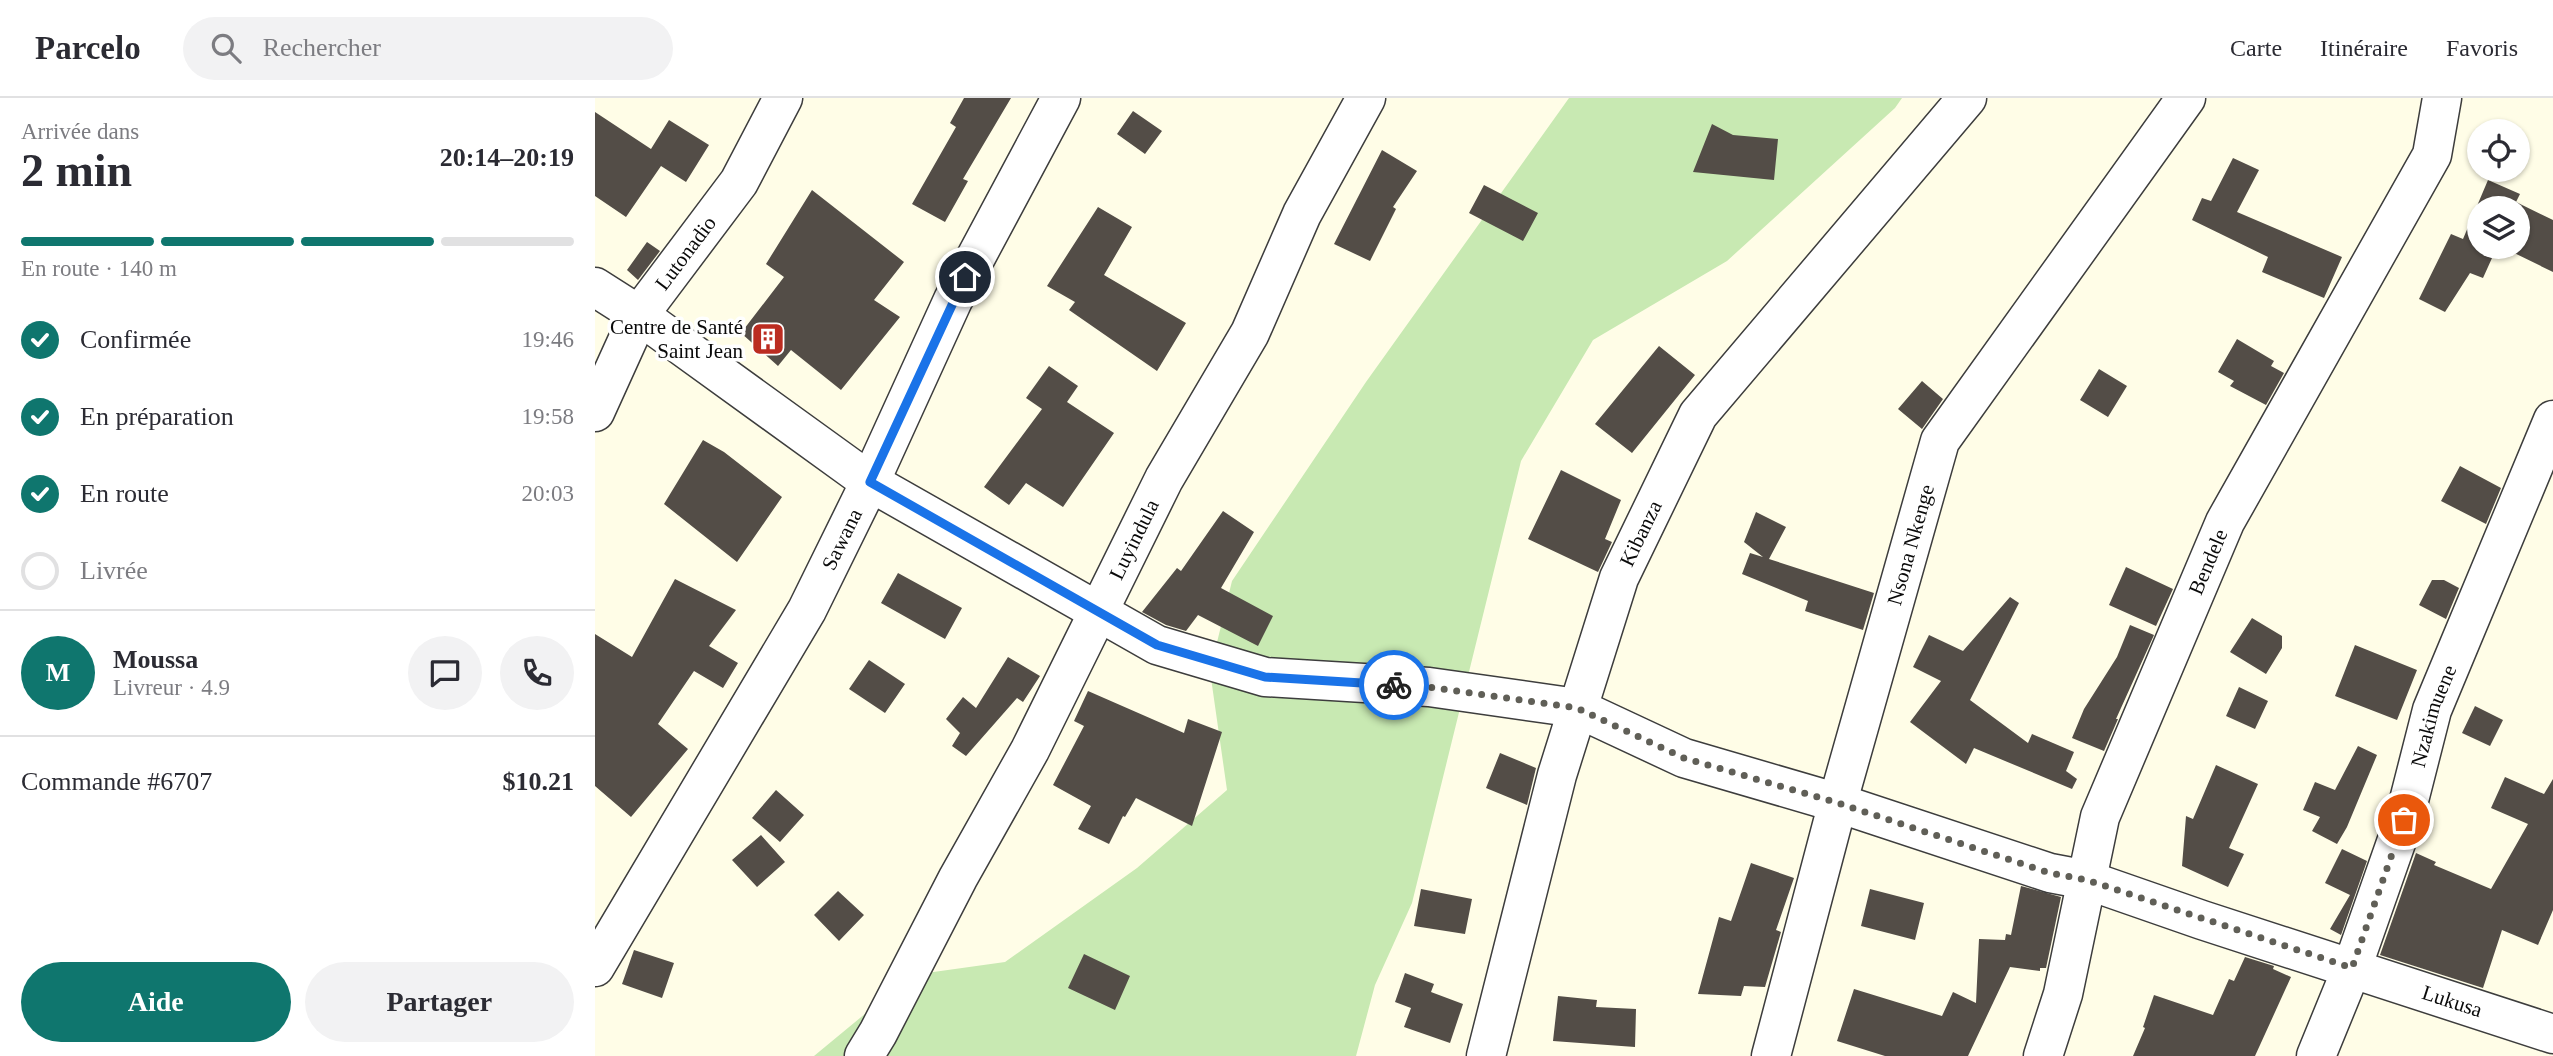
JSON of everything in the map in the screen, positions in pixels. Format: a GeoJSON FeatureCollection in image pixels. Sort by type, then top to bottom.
{"type":"FeatureCollection","features":[{"type":"Feature","properties":{"kind":"street","name":"Lutonadio"},"geometry":{"type":"LineString","coordinates":[[595,412],[639,315],[739,182],[783,98]]}},
{"type":"Feature","properties":{"kind":"street","name":"Sawana"},"geometry":{"type":"LineString","coordinates":[[595,967],[807,610],[870,482],[953,300],[1061,98]]}},
{"type":"Feature","properties":{"kind":"street","name":"Luyindula"},"geometry":{"type":"LineString","coordinates":[[863,1056],[879,1033],[958,878],[1030,750],[1164,479],[1250,333],[1302,214],[1366,98]]}},
{"type":"Feature","properties":{"kind":"street","name":"Kibanza"},"geometry":{"type":"LineString","coordinates":[[1486,1056],[1557,775],[1619,578],[1698,415],[1967,98]]}},
{"type":"Feature","properties":{"kind":"street","name":"Nsona Nkenge"},"geometry":{"type":"LineString","coordinates":[[1771,1056],[1838,803],[1940,441],[2186,98]]}},
{"type":"Feature","properties":{"kind":"street","name":"Bendele"},"geometry":{"type":"LineString","coordinates":[[2043,1056],[2063,993],[2100,817],[2225,522],[2432,155],[2442,98]]}},
{"type":"Feature","properties":{"kind":"street","name":"Lukusa"},"geometry":{"type":"LineString","coordinates":[[595,287],[639,315],[870,482],[1157,645],[1265,677],[1429,687],[1577,708],[1684,758],[1838,803],[2050,873],[2087,880],[2553,1034]]}},
{"type":"Feature","properties":{"kind":"street","name":"Nzakimuene"},"geometry":{"type":"LineString","coordinates":[[2316,1056],[2352,968],[2404,820],[2432,710],[2553,420]]}},
{"type":"Feature","properties":{"kind":"green space"},"geometry":{"type":"Polygon","coordinates":[[[1569,98],[1902,98],[1895,108],[1727,261],[1593,340],[1521,461],[1412,903],[1375,985],[1356,1056],[814,1056],[912,975],[1005,962],[1137,868],[1227,790],[1210,671],[1232,581],[1366,382],[1569,98]]]}},
{"type":"Feature","properties":{"kind":"building"},"geometry":{"type":"Polygon","coordinates":[[[964,98],[1011,98],[963,179],[968,181],[945,222],[912,204],[956,127],[950,123],[964,98]]]}},
{"type":"Feature","properties":{"kind":"building"},"geometry":{"type":"Polygon","coordinates":[[[1133,111],[1162,131],[1145,154],[1117,134],[1133,111]]]}},
{"type":"Feature","properties":{"kind":"building"},"geometry":{"type":"Polygon","coordinates":[[[595,112],[651,149],[669,120],[709,145],[686,182],[661,166],[626,217],[595,196],[595,112]]]}},
{"type":"Feature","properties":{"kind":"building"},"geometry":{"type":"Polygon","coordinates":[[[1712,124],[1733,135],[1778,139],[1774,180],[1693,172],[1712,124]]]}},
{"type":"Feature","properties":{"kind":"building"},"geometry":{"type":"Polygon","coordinates":[[[1382,150],[1417,171],[1393,207],[1396,209],[1370,261],[1334,244],[1382,150]]]}},
{"type":"Feature","properties":{"kind":"building"},"geometry":{"type":"Polygon","coordinates":[[[2233,158],[2259,170],[2237,212],[2342,257],[2324,298],[2262,272],[2268,257],[2192,220],[2202,198],[2211,201],[2233,158]]]}},
{"type":"Feature","properties":{"kind":"building"},"geometry":{"type":"Polygon","coordinates":[[[2487,182],[2520,194],[2519,196],[2481,196],[2487,182]]]}},
{"type":"Feature","properties":{"kind":"building"},"geometry":{"type":"Polygon","coordinates":[[[1484,185],[1538,213],[1523,241],[1469,213],[1484,185]]]}},
{"type":"Feature","properties":{"kind":"building"},"geometry":{"type":"Polygon","coordinates":[[[812,190],[904,262],[874,300],[900,317],[841,390],[791,350],[778,366],[741,333],[784,277],[766,264],[812,190]]]}},
{"type":"Feature","properties":{"kind":"building"},"geometry":{"type":"Polygon","coordinates":[[[1098,207],[1132,227],[1104,275],[1186,323],[1157,371],[1069,310],[1075,302],[1047,286],[1098,207]]]}},
{"type":"Feature","properties":{"kind":"building"},"geometry":{"type":"Polygon","coordinates":[[[2530,209],[2553,220],[2553,272],[2526,259],[2530,259],[2530,209]]]}},
{"type":"Feature","properties":{"kind":"building"},"geometry":{"type":"Polygon","coordinates":[[[2467,230],[2467,259],[2492,259],[2483,278],[2470,273],[2445,312],[2419,299],[2451,234],[2463,239],[2467,230]]]}},
{"type":"Feature","properties":{"kind":"building"},"geometry":{"type":"Polygon","coordinates":[[[647,242],[660,251],[638,280],[627,270],[647,242]]]}},
{"type":"Feature","properties":{"kind":"building"},"geometry":{"type":"Polygon","coordinates":[[[2237,339],[2274,361],[2271,366],[2284,373],[2266,405],[2230,386],[2234,381],[2218,372],[2237,339]]]}},
{"type":"Feature","properties":{"kind":"building"},"geometry":{"type":"Polygon","coordinates":[[[1659,346],[1695,375],[1632,453],[1595,424],[1659,346]]]}},
{"type":"Feature","properties":{"kind":"building"},"geometry":{"type":"Polygon","coordinates":[[[1049,366],[1078,386],[1067,402],[1114,433],[1063,507],[1026,483],[1009,505],[984,487],[1042,409],[1026,398],[1049,366]]]}},
{"type":"Feature","properties":{"kind":"building"},"geometry":{"type":"Polygon","coordinates":[[[2099,369],[2127,386],[2108,417],[2080,400],[2099,369]]]}},
{"type":"Feature","properties":{"kind":"building"},"geometry":{"type":"Polygon","coordinates":[[[1922,381],[1943,399],[1922,429],[1898,409],[1922,381]]]}},
{"type":"Feature","properties":{"kind":"building"},"geometry":{"type":"Polygon","coordinates":[[[703,440],[724,452],[782,497],[737,562],[664,504],[703,440]]]}},
{"type":"Feature","properties":{"kind":"building"},"geometry":{"type":"Polygon","coordinates":[[[2460,466],[2501,488],[2486,524],[2441,501],[2460,466]]]}},
{"type":"Feature","properties":{"kind":"building"},"geometry":{"type":"Polygon","coordinates":[[[1561,470],[1621,500],[1605,539],[1612,542],[1598,572],[1528,539],[1561,470]]]}},
{"type":"Feature","properties":{"kind":"building"},"geometry":{"type":"Polygon","coordinates":[[[1223,511],[1254,532],[1221,588],[1273,616],[1258,646],[1198,615],[1186,631],[1166,625],[1142,612],[1177,568],[1181,571],[1223,511]]]}},
{"type":"Feature","properties":{"kind":"building"},"geometry":{"type":"Polygon","coordinates":[[[1756,512],[1786,527],[1769,559],[1874,593],[1863,630],[1805,611],[1808,601],[1742,574],[1750,553],[1763,557],[1744,542],[1756,512]]]}},
{"type":"Feature","properties":{"kind":"building"},"geometry":{"type":"Polygon","coordinates":[[[2126,567],[2173,589],[2156,626],[2109,605],[2126,567]]]}},
{"type":"Feature","properties":{"kind":"building"},"geometry":{"type":"Polygon","coordinates":[[[898,573],[962,608],[945,639],[881,603],[898,573]]]}},
{"type":"Feature","properties":{"kind":"building"},"geometry":{"type":"Polygon","coordinates":[[[675,579],[736,610],[709,646],[738,663],[723,688],[694,671],[658,724],[688,749],[631,817],[595,786],[595,634],[632,657],[675,579]]]}},
{"type":"Feature","properties":{"kind":"building"},"geometry":{"type":"Polygon","coordinates":[[[2432,580],[2444,580],[2459,588],[2446,619],[2419,605],[2432,580]]]}},
{"type":"Feature","properties":{"kind":"building"},"geometry":{"type":"Polygon","coordinates":[[[2010,597],[2019,603],[1970,700],[2028,743],[2032,734],[2074,752],[2066,771],[2077,779],[2072,789],[1974,748],[1966,764],[1910,722],[1941,681],[1913,667],[1929,635],[1963,651],[2010,597]]]}},
{"type":"Feature","properties":{"kind":"building"},"geometry":{"type":"Polygon","coordinates":[[[2252,618],[2282,636],[2282,648],[2266,674],[2230,652],[2252,618]]]}},
{"type":"Feature","properties":{"kind":"building"},"geometry":{"type":"Polygon","coordinates":[[[2130,625],[2154,635],[2104,751],[2072,738],[2084,709],[2117,657],[2130,625]]]}},
{"type":"Feature","properties":{"kind":"building"},"geometry":{"type":"Polygon","coordinates":[[[2355,645],[2417,670],[2397,720],[2335,696],[2355,645]]]}},
{"type":"Feature","properties":{"kind":"building"},"geometry":{"type":"Polygon","coordinates":[[[1008,657],[1040,676],[1023,702],[1017,698],[966,756],[952,746],[960,733],[946,719],[963,697],[976,708],[1008,657]]]}},
{"type":"Feature","properties":{"kind":"building"},"geometry":{"type":"Polygon","coordinates":[[[869,660],[905,684],[885,713],[849,689],[869,660]]]}},
{"type":"Feature","properties":{"kind":"building"},"geometry":{"type":"Polygon","coordinates":[[[2239,687],[2268,701],[2255,729],[2226,716],[2239,687]]]}},
{"type":"Feature","properties":{"kind":"building"},"geometry":{"type":"Polygon","coordinates":[[[1088,691],[1184,733],[1188,719],[1222,732],[1192,826],[1136,798],[1109,844],[1078,829],[1091,806],[1053,785],[1084,726],[1074,721],[1088,691]]]}},
{"type":"Feature","properties":{"kind":"building"},"geometry":{"type":"Polygon","coordinates":[[[2475,706],[2503,720],[2490,746],[2462,733],[2475,706]]]}},
{"type":"Feature","properties":{"kind":"building"},"geometry":{"type":"Polygon","coordinates":[[[2358,746],[2377,755],[2347,827],[2337,844],[2312,831],[2320,817],[2303,810],[2315,782],[2335,790],[2358,746]]]}},
{"type":"Feature","properties":{"kind":"building"},"geometry":{"type":"Polygon","coordinates":[[[1500,753],[1536,768],[1527,805],[1486,788],[1500,753]]]}},
{"type":"Feature","properties":{"kind":"building"},"geometry":{"type":"Polygon","coordinates":[[[2216,765],[2258,784],[2229,848],[2244,854],[2228,887],[2182,866],[2186,816],[2193,819],[2216,765]]]}},
{"type":"Feature","properties":{"kind":"building"},"geometry":{"type":"Polygon","coordinates":[[[2505,777],[2544,794],[2553,779],[2553,910],[2538,945],[2502,930],[2483,988],[2380,955],[2416,853],[2436,862],[2434,865],[2491,889],[2528,824],[2491,808],[2505,777]]]}},
{"type":"Feature","properties":{"kind":"building"},"geometry":{"type":"Polygon","coordinates":[[[776,790],[804,815],[780,842],[752,818],[776,790]]]}},
{"type":"Feature","properties":{"kind":"building"},"geometry":{"type":"Polygon","coordinates":[[[761,835],[785,862],[757,887],[732,860],[761,835]]]}},
{"type":"Feature","properties":{"kind":"building"},"geometry":{"type":"Polygon","coordinates":[[[2342,849],[2367,861],[2341,935],[2330,929],[2350,895],[2325,883],[2342,849]]]}},
{"type":"Feature","properties":{"kind":"building"},"geometry":{"type":"Polygon","coordinates":[[[1751,863],[1794,878],[1776,930],[1781,932],[1765,987],[1744,986],[1741,996],[1698,994],[1719,917],[1731,921],[1751,863]]]}},
{"type":"Feature","properties":{"kind":"building"},"geometry":{"type":"Polygon","coordinates":[[[2021,886],[2061,897],[2046,968],[2040,968],[2040,971],[2010,967],[1968,1056],[1885,1056],[1837,1041],[1854,989],[1942,1016],[1953,992],[1976,1003],[1979,939],[2005,940],[2006,934],[2011,935],[2021,886]]]}},
{"type":"Feature","properties":{"kind":"building"},"geometry":{"type":"Polygon","coordinates":[[[1421,889],[1472,899],[1465,934],[1414,926],[1421,889]]]}},
{"type":"Feature","properties":{"kind":"building"},"geometry":{"type":"Polygon","coordinates":[[[1870,889],[1924,903],[1915,940],[1861,926],[1870,889]]]}},
{"type":"Feature","properties":{"kind":"building"},"geometry":{"type":"Polygon","coordinates":[[[838,891],[864,915],[839,941],[814,915],[838,891]]]}},
{"type":"Feature","properties":{"kind":"building"},"geometry":{"type":"Polygon","coordinates":[[[634,950],[674,963],[662,998],[622,984],[634,950]]]}},
{"type":"Feature","properties":{"kind":"building"},"geometry":{"type":"Polygon","coordinates":[[[1084,954],[1130,976],[1115,1010],[1068,988],[1084,954]]]}},
{"type":"Feature","properties":{"kind":"building"},"geometry":{"type":"Polygon","coordinates":[[[2245,957],[2274,966],[2273,969],[2291,977],[2255,1056],[2133,1056],[2145,1028],[2143,1027],[2154,995],[2213,1015],[2229,979],[2234,981],[2245,957]]]}},
{"type":"Feature","properties":{"kind":"building"},"geometry":{"type":"Polygon","coordinates":[[[1405,973],[1434,984],[1431,992],[1463,1004],[1450,1043],[1404,1027],[1411,1008],[1395,1002],[1405,973]]]}},
{"type":"Feature","properties":{"kind":"building"},"geometry":{"type":"Polygon","coordinates":[[[1558,996],[1597,1000],[1596,1007],[1636,1009],[1635,1047],[1553,1041],[1558,996]]]}},
{"type":"Feature","properties":{"kind":"way so far"},"geometry":{"type":"LineString","coordinates":[[1394,685],[1429,687],[1577,708],[1684,758],[1838,803],[2050,873],[2087,880],[2352,968],[2404,820]]}},
{"type":"Feature","properties":{"kind":"place","name":"Centre de Santé Saint Jean"},"geometry":{"type":"Point","coordinates":[768,339]}},
{"type":"Feature","properties":{"kind":"route"},"geometry":{"type":"LineString","coordinates":[[965,277],[870,482],[1157,645],[1265,677],[1394,685]]}}]}
